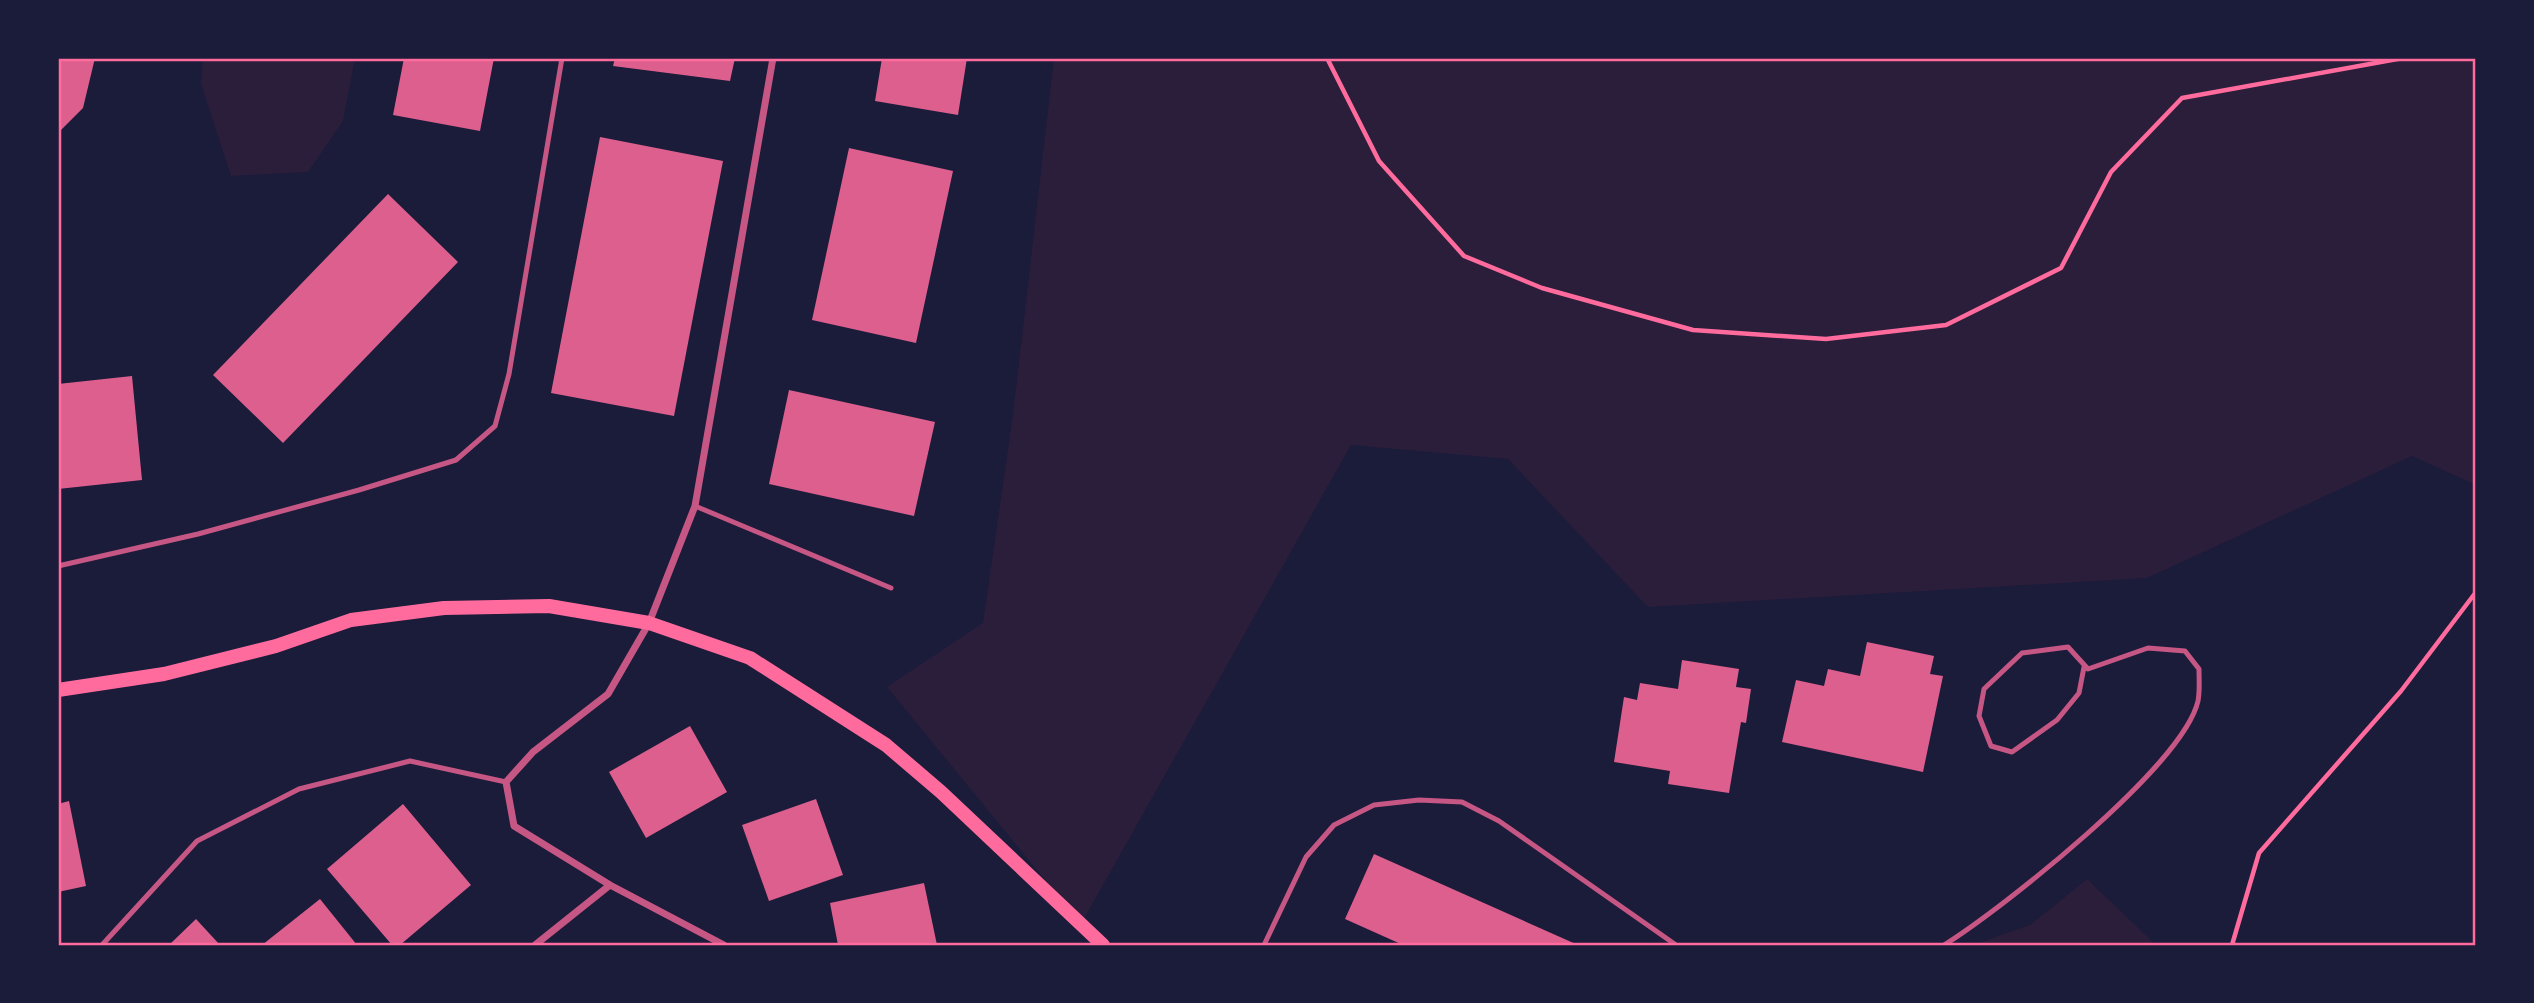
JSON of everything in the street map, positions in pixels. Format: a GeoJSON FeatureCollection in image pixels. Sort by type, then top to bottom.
{"type":"FeatureCollection","features":[{"type":"Feature","properties":{"kind":"main road"},"geometry":{"type":"LineString","coordinates":[[58,691],[164,674],[276,646],[351,620],[444,608],[548,606],[649,623],[750,658],[886,745],[941,792],[1103,945]]}},
{"type":"Feature","properties":{"kind":"street"},"geometry":{"type":"LineString","coordinates":[[724,945],[610,885],[514,826],[506,782],[533,752],[608,694],[649,623],[695,506],[773,58]]}},
{"type":"Feature","properties":{"kind":"street"},"geometry":{"type":"LineString","coordinates":[[535,945],[610,885]]}},
{"type":"Feature","properties":{"kind":"lane"},"geometry":{"type":"LineString","coordinates":[[58,566],[198,534],[456,460],[495,426],[509,373],[562,58]]}},
{"type":"Feature","properties":{"kind":"lane"},"geometry":{"type":"LineString","coordinates":[[695,506],[891,588]]}},
{"type":"Feature","properties":{"kind":"lane"},"geometry":{"type":"LineString","coordinates":[[1944,945],[2023,888],[2119,805],[2175,743],[2197,702],[2199,669],[2185,652],[2148,648],[2088,669],[2084,667],[2079,693],[2057,720],[2012,751],[1991,746],[1979,716],[1984,689],[2021,653],[2068,648],[2088,669]]}},
{"type":"Feature","properties":{"kind":"lane"},"geometry":{"type":"LineString","coordinates":[[102,945],[197,841],[299,789],[410,761],[506,782]]}},
{"type":"Feature","properties":{"kind":"lane"},"geometry":{"type":"LineString","coordinates":[[1264,945],[1306,857],[1334,825],[1374,805],[1419,800],[1462,802],[1499,821],[1676,945]]}},
{"type":"Feature","properties":{"kind":"path"},"geometry":{"type":"LineString","coordinates":[[1327,58],[1379,161],[1464,256],[1542,288],[1693,330],[1826,339],[1946,325],[2061,268],[2111,172],[2182,98],[2403,58]]}},
{"type":"Feature","properties":{"kind":"path"},"geometry":{"type":"LineString","coordinates":[[2232,945],[2259,853],[2402,691],[2476,592]]}},
{"type":"Feature","properties":{"kind":"shaded area"},"geometry":{"type":"Polygon","coordinates":[[[203,58],[355,58],[343,121],[308,172],[231,176],[201,84],[203,58]]]}},
{"type":"Feature","properties":{"kind":"shaded area"},"geometry":{"type":"Polygon","coordinates":[[[1054,58],[2476,58],[2476,485],[2412,456],[2147,578],[1648,607],[1508,459],[1351,445],[1081,924],[887,687],[983,623],[1013,415],[1054,58]]]}},
{"type":"Feature","properties":{"kind":"shaded area"},"geometry":{"type":"Polygon","coordinates":[[[2087,879],[2156,945],[1973,945],[2030,925],[2087,879]]]}},
{"type":"Feature","properties":{"kind":"building"},"geometry":{"type":"Polygon","coordinates":[[[58,58],[95,58],[83,108],[58,133],[58,58]]]}},
{"type":"Feature","properties":{"kind":"building"},"geometry":{"type":"Polygon","coordinates":[[[404,58],[494,58],[480,131],[393,115],[404,58]]]}},
{"type":"Feature","properties":{"kind":"building"},"geometry":{"type":"Polygon","coordinates":[[[615,58],[735,58],[730,81],[613,66],[615,58]]]}},
{"type":"Feature","properties":{"kind":"building"},"geometry":{"type":"Polygon","coordinates":[[[882,58],[967,58],[958,115],[875,101],[882,58]]]}},
{"type":"Feature","properties":{"kind":"building"},"geometry":{"type":"Polygon","coordinates":[[[600,137],[723,161],[674,416],[551,393],[600,137]]]}},
{"type":"Feature","properties":{"kind":"building"},"geometry":{"type":"Polygon","coordinates":[[[849,148],[953,171],[916,343],[812,320],[849,148]]]}},
{"type":"Feature","properties":{"kind":"building"},"geometry":{"type":"Polygon","coordinates":[[[388,194],[458,262],[283,443],[213,375],[388,194]]]}},
{"type":"Feature","properties":{"kind":"building"},"geometry":{"type":"Polygon","coordinates":[[[132,376],[142,480],[58,489],[58,384],[132,376]]]}},
{"type":"Feature","properties":{"kind":"building"},"geometry":{"type":"Polygon","coordinates":[[[789,390],[935,422],[914,516],[769,484],[789,390]]]}},
{"type":"Feature","properties":{"kind":"building"},"geometry":{"type":"Polygon","coordinates":[[[1867,642],[1934,656],[1930,674],[1943,676],[1923,772],[1782,742],[1796,680],[1824,686],[1828,669],[1860,676],[1867,642]]]}},
{"type":"Feature","properties":{"kind":"building"},"geometry":{"type":"Polygon","coordinates":[[[1682,660],[1739,669],[1736,687],[1751,689],[1746,723],[1741,722],[1729,793],[1668,784],[1670,771],[1614,762],[1624,697],[1637,700],[1640,683],[1678,689],[1682,660]]]}},
{"type":"Feature","properties":{"kind":"building"},"geometry":{"type":"Polygon","coordinates":[[[690,726],[727,792],[646,838],[609,772],[690,726]]]}},
{"type":"Feature","properties":{"kind":"building"},"geometry":{"type":"Polygon","coordinates":[[[816,799],[843,875],[769,901],[742,825],[816,799]]]}},
{"type":"Feature","properties":{"kind":"building"},"geometry":{"type":"Polygon","coordinates":[[[69,801],[86,886],[58,892],[58,804],[69,801]]]}},
{"type":"Feature","properties":{"kind":"building"},"geometry":{"type":"Polygon","coordinates":[[[403,804],[471,885],[400,945],[392,945],[327,869],[403,804]]]}},
{"type":"Feature","properties":{"kind":"building"},"geometry":{"type":"Polygon","coordinates":[[[1374,854],[1578,945],[1403,945],[1345,919],[1374,854]]]}},
{"type":"Feature","properties":{"kind":"building"},"geometry":{"type":"Polygon","coordinates":[[[924,883],[937,945],[838,945],[830,903],[924,883]]]}},
{"type":"Feature","properties":{"kind":"building"},"geometry":{"type":"Polygon","coordinates":[[[320,899],[357,945],[262,945],[320,899]]]}},
{"type":"Feature","properties":{"kind":"building"},"geometry":{"type":"Polygon","coordinates":[[[196,919],[220,945],[169,945],[196,919]]]}}]}
